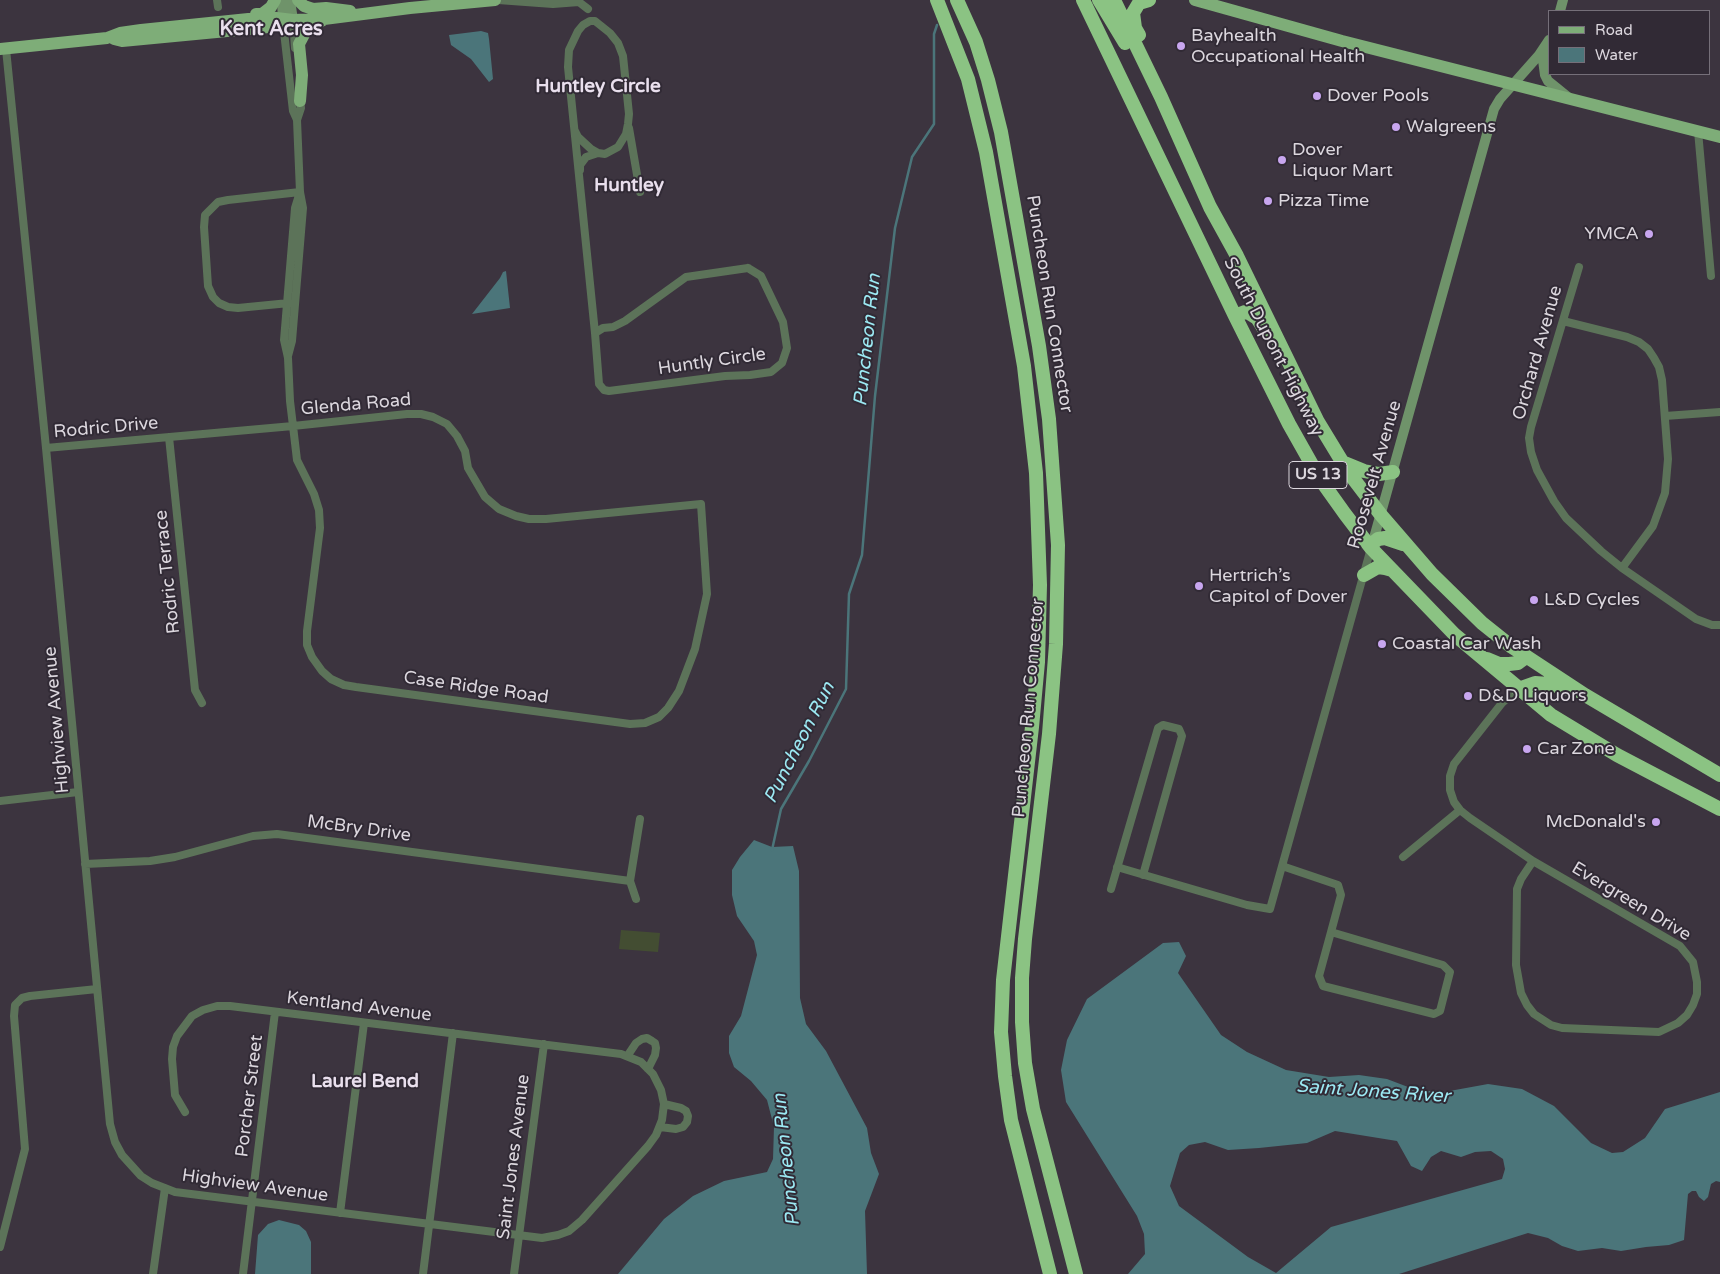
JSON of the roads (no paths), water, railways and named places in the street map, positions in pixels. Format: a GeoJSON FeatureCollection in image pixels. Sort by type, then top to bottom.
{"type":"FeatureCollection","features":[{"type":"Feature","properties":{"kind":"highway","name":"Puncheon Run Connector"},"geometry":{"type":"LineString","coordinates":[[937,0],[968,79],[985,144],[1024,366],[1036,474],[1040,576],[1038,662],[1006,949],[1001,1032],[1004,1076],[1011,1120],[1050,1274]]}},
{"type":"Feature","properties":{"kind":"highway","name":"Puncheon Run Connector"},"geometry":{"type":"LineString","coordinates":[[957,0],[976,42],[1001,132],[1039,346],[1053,459],[1058,554],[1056,660],[1025,939],[1022,1014],[1025,1063],[1031,1101],[1076,1274]]}},
{"type":"Feature","properties":{"kind":"highway"},"geometry":{"type":"LineString","coordinates":[[1075,0],[1096,26]]}},
{"type":"Feature","properties":{"kind":"highway","name":"South Dupont Highway"},"geometry":{"type":"LineString","coordinates":[[1084,0],[1235,316],[1289,424],[1320,479],[1344,514],[1392,570],[1455,635],[1479,657],[1551,715],[1617,755],[1720,809]]}},
{"type":"Feature","properties":{"kind":"highway"},"geometry":{"type":"LineString","coordinates":[[1098,0],[1106,10],[1127,47],[1164,125],[1210,208]]}},
{"type":"Feature","properties":{"kind":"highway","name":"South Dupont Highway"},"geometry":{"type":"LineString","coordinates":[[1114,0],[1161,97],[1210,208],[1237,256],[1312,409],[1342,462],[1381,515],[1404,544],[1432,574],[1482,623],[1526,657],[1585,695],[1720,776]]}},
{"type":"Feature","properties":{"kind":"highway"},"geometry":{"type":"LineString","coordinates":[[1149,0],[1136,5],[1133,18],[1161,97]]}},
{"type":"Feature","properties":{"kind":"highway"},"geometry":{"type":"LineString","coordinates":[[1235,316],[1245,312],[1249,313],[1262,325],[1292,385],[1312,409]]}},
{"type":"Feature","properties":{"kind":"highway"},"geometry":{"type":"LineString","coordinates":[[1342,462],[1364,472],[1379,474],[1393,472]]}},
{"type":"Feature","properties":{"kind":"highway"},"geometry":{"type":"LineString","coordinates":[[1372,545],[1378,539],[1385,538],[1404,544]]}},
{"type":"Feature","properties":{"kind":"highway"},"geometry":{"type":"LineString","coordinates":[[1364,575],[1378,567],[1392,570]]}},
{"type":"Feature","properties":{"kind":"highway"},"geometry":{"type":"LineString","coordinates":[[1479,657],[1498,664],[1518,663],[1526,657]]}},
{"type":"Feature","properties":{"kind":"highway"},"geometry":{"type":"LineString","coordinates":[[1518,688],[1535,683],[1549,684],[1585,695]]}},
{"type":"Feature","properties":{"kind":"main road"},"geometry":{"type":"LineString","coordinates":[[180,26],[206,20],[262,14],[272,8],[275,0]]}},
{"type":"Feature","properties":{"kind":"main road"},"geometry":{"type":"LineString","coordinates":[[298,0],[304,6],[313,9],[326,8],[368,14]]}},
{"type":"Feature","properties":{"kind":"main road"},"geometry":{"type":"LineString","coordinates":[[107,38],[120,32],[268,17],[286,21],[324,19],[368,14],[410,4],[496,0]]}},
{"type":"Feature","properties":{"kind":"main road"},"geometry":{"type":"LineString","coordinates":[[1195,0],[1342,41],[1720,137]]}},
{"type":"Feature","properties":{"kind":"main road"},"geometry":{"type":"LineString","coordinates":[[300,101],[302,75],[299,44],[307,29],[324,19]]}},
{"type":"Feature","properties":{"kind":"main road"},"geometry":{"type":"LineString","coordinates":[[3,49],[107,38],[129,40],[269,27],[286,21]]}},
{"type":"Feature","properties":{"kind":"street"},"geometry":{"type":"LineString","coordinates":[[282,0],[301,108],[297,120],[300,192],[303,208],[296,302],[292,341],[288,358]]}},
{"type":"Feature","properties":{"kind":"street"},"geometry":{"type":"LineString","coordinates":[[290,0],[286,21],[292,111],[297,120]]}},
{"type":"Feature","properties":{"kind":"street"},"geometry":{"type":"LineString","coordinates":[[496,0],[553,4],[579,2],[588,9]]}},
{"type":"Feature","properties":{"kind":"street"},"geometry":{"type":"LineString","coordinates":[[587,0],[590,20]]}},
{"type":"Feature","properties":{"kind":"street","name":"Huntly Circle"},"geometry":{"type":"LineString","coordinates":[[579,177],[580,165],[583,159],[590,154],[605,154],[618,147],[626,134],[629,114],[623,56],[620,48],[610,33],[599,23],[590,20],[583,25],[573,40],[568,59],[579,177],[595,333],[599,384],[604,390],[609,391],[724,376],[771,372],[782,363],[786,348],[783,322],[761,276],[748,268],[686,277],[625,321],[613,327],[603,328],[595,333]]}},
{"type":"Feature","properties":{"kind":"street"},"geometry":{"type":"LineString","coordinates":[[1547,43],[1543,60],[1545,75],[1548,81],[1572,100]]}},
{"type":"Feature","properties":{"kind":"street","name":"Roosevelt Avenue"},"geometry":{"type":"LineString","coordinates":[[1143,875],[1247,905],[1270,909],[1494,109],[1500,99],[1547,43]]}},
{"type":"Feature","properties":{"kind":"street","name":"Highview Avenue"},"geometry":{"type":"LineString","coordinates":[[3,49],[46,448],[110,1124],[115,1142],[122,1155],[141,1176],[175,1192],[340,1213]]}},
{"type":"Feature","properties":{"kind":"street","name":"Huntly Circle"},"geometry":{"type":"LineString","coordinates":[[628,124],[640,192]]}},
{"type":"Feature","properties":{"kind":"street"},"geometry":{"type":"LineString","coordinates":[[575,131],[586,145],[598,153]]}},
{"type":"Feature","properties":{"kind":"street"},"geometry":{"type":"LineString","coordinates":[[1698,131],[1711,276]]}},
{"type":"Feature","properties":{"kind":"street"},"geometry":{"type":"LineString","coordinates":[[288,358],[284,340],[286,303],[295,208],[300,192]]}},
{"type":"Feature","properties":{"kind":"street"},"geometry":{"type":"LineString","coordinates":[[296,302],[233,307],[219,303],[213,297],[208,286],[204,228],[205,215],[218,202],[300,192]]}},
{"type":"Feature","properties":{"kind":"street","name":"Orchard Avenue"},"geometry":{"type":"LineString","coordinates":[[1579,267],[1530,427],[1531,452],[1543,482],[1554,501],[1566,518],[1585,537],[1622,568],[1696,619],[1712,625],[1720,625]]}},
{"type":"Feature","properties":{"kind":"street"},"geometry":{"type":"LineString","coordinates":[[1562,321],[1627,337],[1639,342],[1648,349],[1659,367],[1662,380],[1668,459],[1665,493],[1653,526],[1622,568]]}},
{"type":"Feature","properties":{"kind":"street","name":"Case Ridge Road"},"geometry":{"type":"LineString","coordinates":[[288,358],[297,460],[314,494],[319,510],[320,528],[307,631],[308,645],[312,657],[322,671],[331,679],[344,685],[630,724],[645,723],[658,717],[668,708],[679,691],[695,649],[704,613],[707,577],[701,504]]}},
{"type":"Feature","properties":{"kind":"street"},"geometry":{"type":"LineString","coordinates":[[1665,416],[1720,412]]}},
{"type":"Feature","properties":{"kind":"street","name":"Glenda Road"},"geometry":{"type":"LineString","coordinates":[[169,438],[406,414],[433,417],[447,424],[457,436],[465,452],[468,468],[485,498],[499,509],[516,516],[546,520],[701,504]]}},
{"type":"Feature","properties":{"kind":"street","name":"Rodric Drive"},"geometry":{"type":"LineString","coordinates":[[46,448],[169,438]]}},
{"type":"Feature","properties":{"kind":"street","name":"Rodric Terrace"},"geometry":{"type":"LineString","coordinates":[[169,438],[195,690],[202,703]]}},
{"type":"Feature","properties":{"kind":"street"},"geometry":{"type":"LineString","coordinates":[[1403,857],[1460,810],[1454,802],[1450,790],[1450,776],[1454,764],[1502,703],[1518,688]]}},
{"type":"Feature","properties":{"kind":"street"},"geometry":{"type":"LineString","coordinates":[[1112,889],[1118,867],[1158,728],[1163,725],[1179,729],[1182,736],[1143,875],[1118,867]]}},
{"type":"Feature","properties":{"kind":"street"},"geometry":{"type":"LineString","coordinates":[[0,801],[78,792]]}},
{"type":"Feature","properties":{"kind":"street","name":"Evergreen Drive"},"geometry":{"type":"LineString","coordinates":[[1460,810],[1533,861],[1680,946],[1693,962],[1696,972],[1697,994],[1690,1010],[1678,1024],[1659,1032],[1562,1028],[1552,1025],[1534,1014],[1521,993],[1516,966],[1517,889],[1533,861]]}},
{"type":"Feature","properties":{"kind":"street"},"geometry":{"type":"LineString","coordinates":[[636,899],[630,881],[640,819]]}},
{"type":"Feature","properties":{"kind":"street","name":"McBry Drive"},"geometry":{"type":"LineString","coordinates":[[85,864],[150,861],[184,855],[253,836],[277,834],[630,881]]}},
{"type":"Feature","properties":{"kind":"street"},"geometry":{"type":"LineString","coordinates":[[1282,866],[1338,885],[1341,895],[1319,976],[1323,986],[1434,1014],[1440,1011],[1450,972],[1443,964],[1331,932]]}},
{"type":"Feature","properties":{"kind":"street"},"geometry":{"type":"LineString","coordinates":[[0,1247],[25,1149],[14,1016],[15,1005],[22,998],[30,996],[97,989]]}},
{"type":"Feature","properties":{"kind":"street","name":"Kentland Avenue"},"geometry":{"type":"LineString","coordinates":[[185,1112],[175,1095],[172,1059],[177,1036],[192,1016],[217,1006],[230,1006],[628,1055],[641,1062],[648,1069],[661,1090],[664,1104],[660,1127],[656,1135],[576,1225],[558,1236],[542,1238],[340,1213]]}},
{"type":"Feature","properties":{"kind":"street","name":"Porcher Street"},"geometry":{"type":"LineString","coordinates":[[243,1274],[276,1012]]}},
{"type":"Feature","properties":{"kind":"street"},"geometry":{"type":"LineString","coordinates":[[340,1213],[364,1022]]}},
{"type":"Feature","properties":{"kind":"street"},"geometry":{"type":"LineString","coordinates":[[423,1274],[453,1033]]}},
{"type":"Feature","properties":{"kind":"street"},"geometry":{"type":"LineString","coordinates":[[628,1055],[642,1038],[647,1038],[655,1043],[655,1055],[648,1069]]}},
{"type":"Feature","properties":{"kind":"street","name":"Saint Jones Avenue"},"geometry":{"type":"LineString","coordinates":[[514,1274],[544,1044]]}},
{"type":"Feature","properties":{"kind":"street"},"geometry":{"type":"LineString","coordinates":[[660,1127],[676,1129],[683,1127],[687,1122],[688,1116],[686,1111],[664,1104]]}},
{"type":"Feature","properties":{"kind":"street"},"geometry":{"type":"LineString","coordinates":[[153,1274],[165,1188]]}},
{"type":"Feature","properties":{"kind":"water"},"geometry":{"type":"Polygon","coordinates":[[[481,31],[488,33],[489,39],[493,79],[489,82],[471,59],[451,45],[449,35],[481,31]]]}},
{"type":"Feature","properties":{"kind":"water"},"geometry":{"type":"Polygon","coordinates":[[[506,271],[510,308],[472,314],[503,272],[506,271]]]}},
{"type":"Feature","properties":{"kind":"water"},"geometry":{"type":"Polygon","coordinates":[[[754,840],[772,847],[793,846],[799,871],[800,998],[806,1024],[826,1051],[867,1128],[871,1153],[879,1174],[865,1211],[867,1274],[618,1274],[664,1219],[693,1196],[724,1181],[767,1172],[773,1159],[774,1127],[767,1100],[751,1081],[734,1067],[729,1053],[729,1036],[741,1016],[757,955],[754,941],[737,916],[732,895],[732,870],[754,840]]]}},
{"type":"Feature","properties":{"kind":"water","name":"Saint Jones River"},"geometry":{"type":"Polygon","coordinates":[[[1179,942],[1186,956],[1178,973],[1221,1035],[1247,1052],[1286,1070],[1329,1077],[1359,1075],[1387,1079],[1416,1090],[1444,1092],[1488,1084],[1522,1089],[1554,1106],[1591,1143],[1612,1153],[1623,1152],[1645,1138],[1665,1109],[1720,1092],[1720,1182],[1716,1181],[1711,1184],[1708,1197],[1704,1201],[1696,1191],[1688,1194],[1684,1240],[1669,1245],[1621,1251],[1602,1248],[1578,1251],[1562,1246],[1548,1238],[1528,1233],[1399,1274],[1128,1274],[1145,1254],[1144,1234],[1137,1216],[1066,1102],[1061,1070],[1067,1040],[1087,999],[1163,943],[1179,942]],[[1335,1131],[1307,1143],[1259,1148],[1228,1150],[1205,1142],[1189,1145],[1180,1153],[1170,1186],[1179,1206],[1248,1257],[1276,1273],[1331,1227],[1502,1179],[1505,1169],[1503,1159],[1491,1151],[1475,1152],[1461,1157],[1441,1151],[1431,1157],[1422,1171],[1411,1166],[1397,1141],[1335,1131]]]}},
{"type":"Feature","properties":{"kind":"water"},"geometry":{"type":"Polygon","coordinates":[[[279,1220],[299,1225],[306,1231],[311,1242],[311,1274],[255,1274],[258,1235],[268,1224],[279,1220]]]}},
{"type":"Feature","properties":{"kind":"waterway","name":"Puncheon Run"},"geometry":{"type":"LineString","coordinates":[[772,850],[781,809],[809,761],[846,689],[849,594],[862,555],[875,396],[895,228],[912,157],[934,124],[934,34],[937,25]]}},
{"type":"Feature","properties":{"kind":"place","name":"Bayhealth Occupational Health"},"geometry":{"type":"Point","coordinates":[1181,46]}},
{"type":"Feature","properties":{"kind":"place","name":"Dover Pools"},"geometry":{"type":"Point","coordinates":[1317,96]}},
{"type":"Feature","properties":{"kind":"place","name":"Walgreens"},"geometry":{"type":"Point","coordinates":[1396,127]}},
{"type":"Feature","properties":{"kind":"place","name":"Dover Liquor Mart"},"geometry":{"type":"Point","coordinates":[1282,160]}},
{"type":"Feature","properties":{"kind":"place","name":"Pizza Time"},"geometry":{"type":"Point","coordinates":[1268,201]}},
{"type":"Feature","properties":{"kind":"place","name":"YMCA"},"geometry":{"type":"Point","coordinates":[1649,234]}},
{"type":"Feature","properties":{"kind":"place","name":"Hertrich’s Capitol of Dover"},"geometry":{"type":"Point","coordinates":[1199,586]}},
{"type":"Feature","properties":{"kind":"place","name":"L&D Cycles"},"geometry":{"type":"Point","coordinates":[1534,600]}},
{"type":"Feature","properties":{"kind":"place","name":"Coastal Car Wash"},"geometry":{"type":"Point","coordinates":[1382,644]}},
{"type":"Feature","properties":{"kind":"place","name":"D&D Liquors"},"geometry":{"type":"Point","coordinates":[1468,696]}},
{"type":"Feature","properties":{"kind":"place","name":"Car Zone"},"geometry":{"type":"Point","coordinates":[1527,749]}},
{"type":"Feature","properties":{"kind":"place","name":"McDonald's"},"geometry":{"type":"Point","coordinates":[1656,822]}},
{"type":"Feature","properties":{"kind":"district","name":"Kent Acres"},"geometry":{"type":"Point","coordinates":[271,30]}},
{"type":"Feature","properties":{"kind":"district","name":"Huntley Circle"},"geometry":{"type":"Point","coordinates":[598,87]}},
{"type":"Feature","properties":{"kind":"district","name":"Huntley"},"geometry":{"type":"Point","coordinates":[629,186]}},
{"type":"Feature","properties":{"kind":"district","name":"Laurel Bend"},"geometry":{"type":"Point","coordinates":[365,1082]}}]}
